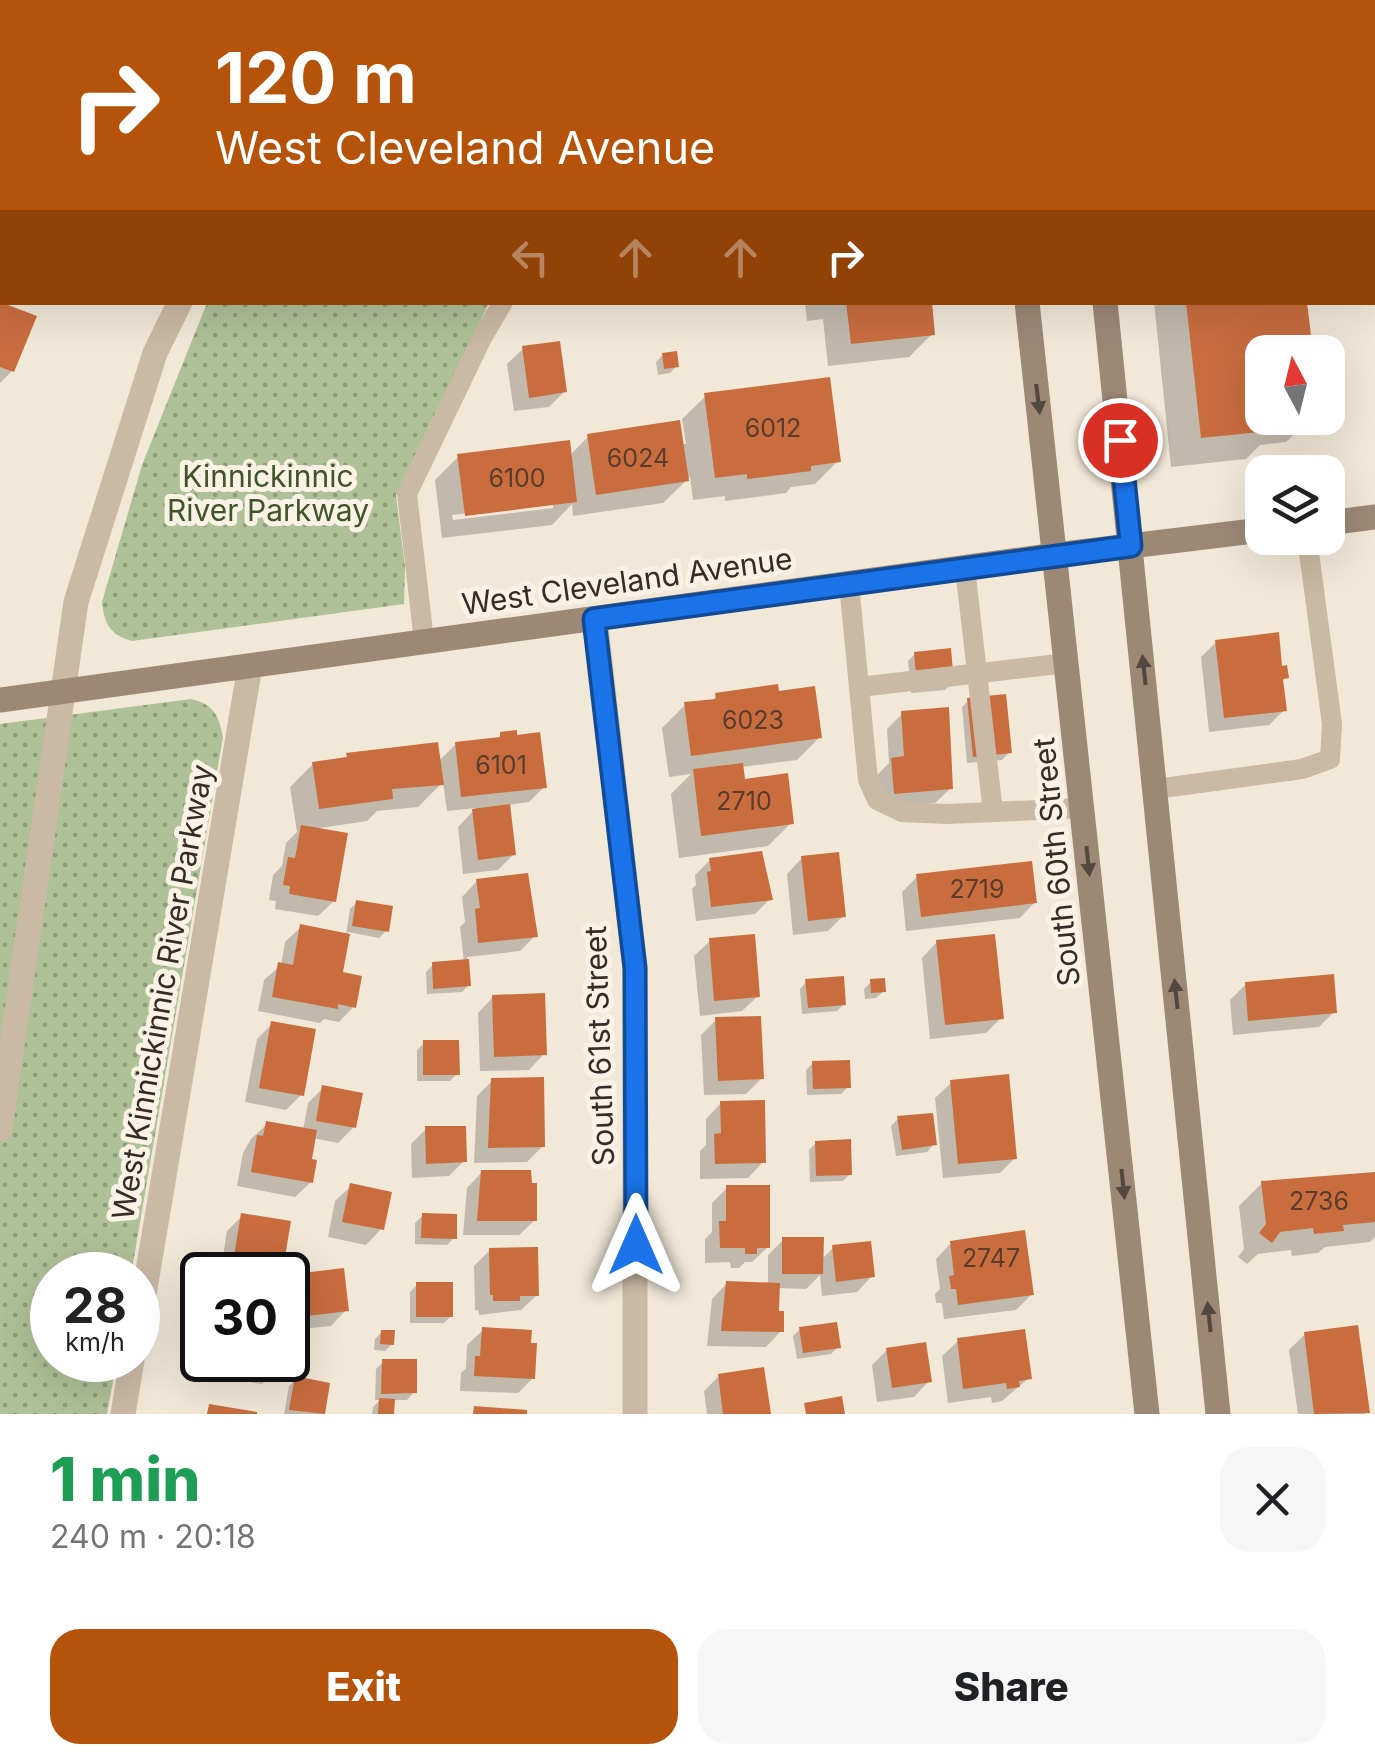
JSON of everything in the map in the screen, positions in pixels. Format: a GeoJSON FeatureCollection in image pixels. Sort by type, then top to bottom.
{"type":"FeatureCollection","features":[{"type":"Feature","properties":{"kind":"main road","name":"South 60th Street"},"geometry":{"type":"LineString","coordinates":[[1026,305],[1147,1414]]}},
{"type":"Feature","properties":{"kind":"main road"},"geometry":{"type":"LineString","coordinates":[[1105,305],[1218,1414]]}},
{"type":"Feature","properties":{"kind":"main road"},"geometry":{"type":"LineString","coordinates":[[1345,521],[1375,517]]}},
{"type":"Feature","properties":{"kind":"main road","name":"West Cleveland Avenue"},"geometry":{"type":"LineString","coordinates":[[0,700],[1245,532]]}},
{"type":"Feature","properties":{"kind":"street"},"geometry":{"type":"LineString","coordinates":[[0,1128],[76,602],[155,353],[179,305]]}},
{"type":"Feature","properties":{"kind":"street","name":"South 61st Street"},"geometry":{"type":"LineString","coordinates":[[594,619],[635,968],[635,1414]]}},
{"type":"Feature","properties":{"kind":"street","name":"West Kinnickinnic River Parkway"},"geometry":{"type":"LineString","coordinates":[[151,1252],[250,666]]}},
{"type":"Feature","properties":{"kind":"street"},"geometry":{"type":"LineString","coordinates":[[123,1414],[128,1382]]}},
{"type":"Feature","properties":{"kind":"lane"},"geometry":{"type":"LineString","coordinates":[[424,641],[408,494],[501,305]]}},
{"type":"Feature","properties":{"kind":"lane"},"geometry":{"type":"LineString","coordinates":[[1156,788],[1302,769],[1330,760],[1332,724],[1309,555]]}},
{"type":"Feature","properties":{"kind":"lane"},"geometry":{"type":"LineString","coordinates":[[965,568],[993,812]]}},
{"type":"Feature","properties":{"kind":"lane"},"geometry":{"type":"LineString","coordinates":[[849,584],[868,780],[877,800],[902,812],[1083,808]]}},
{"type":"Feature","properties":{"kind":"lane"},"geometry":{"type":"LineString","coordinates":[[859,687],[1068,662]]}},
{"type":"Feature","properties":{"kind":"green space","name":"Kinnickinnic River Parkway"},"geometry":{"type":"Polygon","coordinates":[[[206,305],[488,305],[396,495],[405,567],[404,604],[132,641],[118,635],[104,616],[102,602],[142,465],[206,305]]]}},
{"type":"Feature","properties":{"kind":"green space"},"geometry":{"type":"Polygon","coordinates":[[[191,699],[214,712],[223,737],[135,1252],[30,1252],[30,1382],[113,1382],[107,1414],[0,1414],[0,724],[191,699]]]}},
{"type":"Feature","properties":{"kind":"building"},"geometry":{"type":"Polygon","coordinates":[[[0,305],[37,316],[14,372],[0,367],[0,305]]]}},
{"type":"Feature","properties":{"kind":"building"},"geometry":{"type":"Polygon","coordinates":[[[846,305],[932,305],[935,335],[851,344],[846,305]]]}},
{"type":"Feature","properties":{"kind":"building"},"geometry":{"type":"Polygon","coordinates":[[[1186,305],[1307,305],[1311,335],[1245,335],[1245,433],[1201,438],[1186,305]]]}},
{"type":"Feature","properties":{"kind":"building"},"geometry":{"type":"Polygon","coordinates":[[[560,341],[567,392],[529,398],[522,346],[560,341]]]}},
{"type":"Feature","properties":{"kind":"building"},"geometry":{"type":"Polygon","coordinates":[[[677,351],[679,367],[664,369],[662,353],[677,351]]]}},
{"type":"Feature","properties":{"kind":"building"},"geometry":{"type":"Polygon","coordinates":[[[830,377],[841,462],[811,466],[811,471],[747,479],[747,474],[715,478],[704,393],[830,377]]]}},
{"type":"Feature","properties":{"kind":"building"},"geometry":{"type":"Polygon","coordinates":[[[680,420],[689,481],[596,495],[587,434],[680,420]]]}},
{"type":"Feature","properties":{"kind":"building"},"geometry":{"type":"Polygon","coordinates":[[[570,440],[577,502],[465,516],[457,454],[570,440]]]}},
{"type":"Feature","properties":{"kind":"building"},"geometry":{"type":"Polygon","coordinates":[[[1279,632],[1282,666],[1287,665],[1289,678],[1283,679],[1287,711],[1224,718],[1215,640],[1279,632]]]}},
{"type":"Feature","properties":{"kind":"building"},"geometry":{"type":"Polygon","coordinates":[[[951,648],[954,684],[917,687],[914,652],[951,648]]]}},
{"type":"Feature","properties":{"kind":"building"},"geometry":{"type":"Polygon","coordinates":[[[778,684],[779,691],[815,686],[822,738],[691,756],[684,702],[716,699],[715,693],[778,684]]]}},
{"type":"Feature","properties":{"kind":"building"},"geometry":{"type":"Polygon","coordinates":[[[1006,694],[1012,753],[973,757],[967,698],[1006,694]]]}},
{"type":"Feature","properties":{"kind":"building"},"geometry":{"type":"Polygon","coordinates":[[[949,707],[953,789],[894,794],[891,758],[904,756],[901,711],[949,707]]]}},
{"type":"Feature","properties":{"kind":"building"},"geometry":{"type":"Polygon","coordinates":[[[517,730],[517,735],[540,732],[547,788],[461,797],[455,742],[500,737],[500,732],[517,730]]]}},
{"type":"Feature","properties":{"kind":"building"},"geometry":{"type":"Polygon","coordinates":[[[438,742],[444,785],[392,789],[393,799],[319,809],[312,762],[347,757],[346,753],[438,742]]]}},
{"type":"Feature","properties":{"kind":"building"},"geometry":{"type":"Polygon","coordinates":[[[743,763],[745,779],[788,773],[794,824],[701,836],[693,769],[743,763]]]}},
{"type":"Feature","properties":{"kind":"building"},"geometry":{"type":"Polygon","coordinates":[[[510,804],[516,855],[478,860],[472,809],[510,804]]]}},
{"type":"Feature","properties":{"kind":"building"},"geometry":{"type":"Polygon","coordinates":[[[301,825],[348,833],[336,902],[289,894],[290,886],[283,885],[288,857],[295,858],[301,825]]]}},
{"type":"Feature","properties":{"kind":"building"},"geometry":{"type":"Polygon","coordinates":[[[762,851],[773,900],[711,907],[709,858],[762,851]]]}},
{"type":"Feature","properties":{"kind":"building"},"geometry":{"type":"Polygon","coordinates":[[[839,852],[846,917],[808,921],[801,856],[839,852]]]}},
{"type":"Feature","properties":{"kind":"building"},"geometry":{"type":"Polygon","coordinates":[[[1032,861],[1037,903],[921,917],[916,874],[1032,861]]]}},
{"type":"Feature","properties":{"kind":"building"},"geometry":{"type":"Polygon","coordinates":[[[528,873],[538,937],[478,943],[475,909],[480,908],[476,879],[528,873]]]}},
{"type":"Feature","properties":{"kind":"building"},"geometry":{"type":"Polygon","coordinates":[[[356,900],[393,906],[389,932],[352,926],[356,900]]]}},
{"type":"Feature","properties":{"kind":"building"},"geometry":{"type":"Polygon","coordinates":[[[300,924],[350,934],[343,972],[362,976],[356,1008],[338,1004],[338,1009],[272,997],[278,962],[293,965],[300,924]]]}},
{"type":"Feature","properties":{"kind":"building"},"geometry":{"type":"Polygon","coordinates":[[[755,934],[760,997],[714,1001],[709,938],[755,934]]]}},
{"type":"Feature","properties":{"kind":"building"},"geometry":{"type":"Polygon","coordinates":[[[995,934],[1004,1019],[945,1025],[936,940],[995,934]]]}},
{"type":"Feature","properties":{"kind":"building"},"geometry":{"type":"Polygon","coordinates":[[[469,959],[471,986],[433,989],[432,962],[469,959]]]}},
{"type":"Feature","properties":{"kind":"building"},"geometry":{"type":"Polygon","coordinates":[[[1334,974],[1337,1013],[1248,1021],[1245,982],[1334,974]]]}},
{"type":"Feature","properties":{"kind":"building"},"geometry":{"type":"Polygon","coordinates":[[[844,976],[846,1005],[808,1008],[805,979],[844,976]]]}},
{"type":"Feature","properties":{"kind":"building"},"geometry":{"type":"Polygon","coordinates":[[[885,978],[886,992],[871,993],[870,979],[885,978]]]}},
{"type":"Feature","properties":{"kind":"building"},"geometry":{"type":"Polygon","coordinates":[[[545,993],[547,1055],[494,1057],[492,995],[545,993]]]}},
{"type":"Feature","properties":{"kind":"building"},"geometry":{"type":"Polygon","coordinates":[[[761,1016],[764,1079],[718,1081],[715,1017],[761,1016]]]}},
{"type":"Feature","properties":{"kind":"building"},"geometry":{"type":"Polygon","coordinates":[[[271,1021],[316,1029],[304,1096],[259,1088],[271,1021]]]}},
{"type":"Feature","properties":{"kind":"building"},"geometry":{"type":"Polygon","coordinates":[[[423,1040],[459,1040],[460,1075],[423,1075],[423,1040]]]}},
{"type":"Feature","properties":{"kind":"building"},"geometry":{"type":"Polygon","coordinates":[[[850,1060],[851,1088],[813,1089],[812,1061],[850,1060]]]}},
{"type":"Feature","properties":{"kind":"building"},"geometry":{"type":"Polygon","coordinates":[[[1009,1074],[1017,1159],[958,1164],[950,1080],[1009,1074]]]}},
{"type":"Feature","properties":{"kind":"building"},"geometry":{"type":"Polygon","coordinates":[[[544,1077],[545,1147],[488,1148],[491,1078],[544,1077]]]}},
{"type":"Feature","properties":{"kind":"building"},"geometry":{"type":"Polygon","coordinates":[[[322,1085],[363,1093],[356,1128],[316,1121],[322,1085]]]}},
{"type":"Feature","properties":{"kind":"building"},"geometry":{"type":"Polygon","coordinates":[[[765,1100],[766,1163],[715,1164],[714,1134],[721,1133],[720,1101],[765,1100]]]}},
{"type":"Feature","properties":{"kind":"building"},"geometry":{"type":"Polygon","coordinates":[[[933,1113],[937,1145],[902,1150],[897,1116],[933,1113]]]}},
{"type":"Feature","properties":{"kind":"building"},"geometry":{"type":"Polygon","coordinates":[[[266,1121],[317,1130],[313,1183],[251,1172],[257,1135],[263,1136],[266,1121]]]}},
{"type":"Feature","properties":{"kind":"building"},"geometry":{"type":"Polygon","coordinates":[[[425,1126],[466,1126],[467,1162],[426,1164],[425,1126]]]}},
{"type":"Feature","properties":{"kind":"building"},"geometry":{"type":"Polygon","coordinates":[[[851,1139],[852,1175],[816,1176],[815,1141],[851,1139]]]}},
{"type":"Feature","properties":{"kind":"building"},"geometry":{"type":"Polygon","coordinates":[[[481,1170],[531,1170],[532,1183],[537,1183],[537,1221],[477,1221],[481,1170]]]}},
{"type":"Feature","properties":{"kind":"building"},"geometry":{"type":"Polygon","coordinates":[[[1375,1172],[1375,1222],[1343,1225],[1344,1231],[1314,1234],[1313,1228],[1280,1232],[1272,1243],[1259,1233],[1266,1224],[1261,1181],[1375,1172]]]}},
{"type":"Feature","properties":{"kind":"building"},"geometry":{"type":"Polygon","coordinates":[[[350,1183],[392,1192],[384,1230],[342,1222],[350,1183]]]}},
{"type":"Feature","properties":{"kind":"building"},"geometry":{"type":"Polygon","coordinates":[[[726,1185],[770,1185],[770,1248],[757,1248],[757,1254],[745,1254],[745,1248],[720,1248],[719,1221],[726,1221],[726,1185]]]}},
{"type":"Feature","properties":{"kind":"building"},"geometry":{"type":"Polygon","coordinates":[[[241,1213],[291,1221],[286,1252],[235,1252],[241,1213]]]}},
{"type":"Feature","properties":{"kind":"building"},"geometry":{"type":"Polygon","coordinates":[[[422,1213],[457,1214],[457,1239],[421,1238],[422,1213]]]}},
{"type":"Feature","properties":{"kind":"building"},"geometry":{"type":"Polygon","coordinates":[[[1025,1230],[1034,1295],[958,1305],[949,1276],[954,1275],[950,1241],[1025,1230]]]}},
{"type":"Feature","properties":{"kind":"building"},"geometry":{"type":"Polygon","coordinates":[[[782,1237],[824,1237],[823,1274],[782,1274],[782,1237]]]}},
{"type":"Feature","properties":{"kind":"building"},"geometry":{"type":"Polygon","coordinates":[[[871,1241],[875,1277],[836,1282],[832,1245],[871,1241]]]}},
{"type":"Feature","properties":{"kind":"building"},"geometry":{"type":"Polygon","coordinates":[[[538,1247],[539,1296],[493,1301],[489,1248],[538,1247]]]}},
{"type":"Feature","properties":{"kind":"building"},"geometry":{"type":"Polygon","coordinates":[[[344,1268],[349,1311],[310,1316],[310,1272],[344,1268]]]}},
{"type":"Feature","properties":{"kind":"building"},"geometry":{"type":"Polygon","coordinates":[[[726,1281],[780,1283],[779,1311],[784,1311],[784,1332],[721,1331],[726,1281]]]}},
{"type":"Feature","properties":{"kind":"building"},"geometry":{"type":"Polygon","coordinates":[[[416,1282],[453,1282],[453,1317],[416,1317],[416,1282]]]}},
{"type":"Feature","properties":{"kind":"building"},"geometry":{"type":"Polygon","coordinates":[[[837,1322],[841,1348],[803,1353],[799,1327],[837,1322]]]}},
{"type":"Feature","properties":{"kind":"building"},"geometry":{"type":"Polygon","coordinates":[[[1358,1325],[1370,1413],[1314,1414],[1304,1332],[1358,1325]]]}},
{"type":"Feature","properties":{"kind":"building"},"geometry":{"type":"Polygon","coordinates":[[[482,1327],[532,1330],[531,1343],[537,1343],[535,1379],[474,1376],[482,1327]]]}},
{"type":"Feature","properties":{"kind":"building"},"geometry":{"type":"Polygon","coordinates":[[[1025,1329],[1032,1379],[1007,1389],[1006,1383],[963,1389],[957,1338],[1025,1329]]]}},
{"type":"Feature","properties":{"kind":"building"},"geometry":{"type":"Polygon","coordinates":[[[381,1330],[395,1330],[394,1345],[380,1344],[381,1330]]]}},
{"type":"Feature","properties":{"kind":"building"},"geometry":{"type":"Polygon","coordinates":[[[926,1342],[932,1382],[892,1388],[886,1348],[926,1342]]]}},
{"type":"Feature","properties":{"kind":"building"},"geometry":{"type":"Polygon","coordinates":[[[382,1359],[417,1359],[417,1393],[381,1394],[382,1359]]]}},
{"type":"Feature","properties":{"kind":"building"},"geometry":{"type":"Polygon","coordinates":[[[764,1367],[771,1414],[723,1414],[718,1374],[764,1367]]]}},
{"type":"Feature","properties":{"kind":"building"},"geometry":{"type":"Polygon","coordinates":[[[310,1379],[330,1383],[325,1414],[289,1410],[294,1382],[310,1379]]]}},
{"type":"Feature","properties":{"kind":"building"},"geometry":{"type":"Polygon","coordinates":[[[842,1396],[845,1414],[806,1414],[804,1403],[842,1396]]]}},
{"type":"Feature","properties":{"kind":"building"},"geometry":{"type":"Polygon","coordinates":[[[379,1398],[395,1399],[394,1414],[378,1414],[379,1398]]]}},
{"type":"Feature","properties":{"kind":"building"},"geometry":{"type":"Polygon","coordinates":[[[209,1404],[257,1412],[257,1414],[207,1414],[209,1404]]]}},
{"type":"Feature","properties":{"kind":"building"},"geometry":{"type":"Polygon","coordinates":[[[474,1406],[527,1410],[527,1414],[473,1414],[474,1406]]]}},
{"type":"Feature","properties":{"kind":"route"},"geometry":{"type":"LineString","coordinates":[[636,1245],[635,968],[594,619],[1131,546],[1120,440]]}}]}
